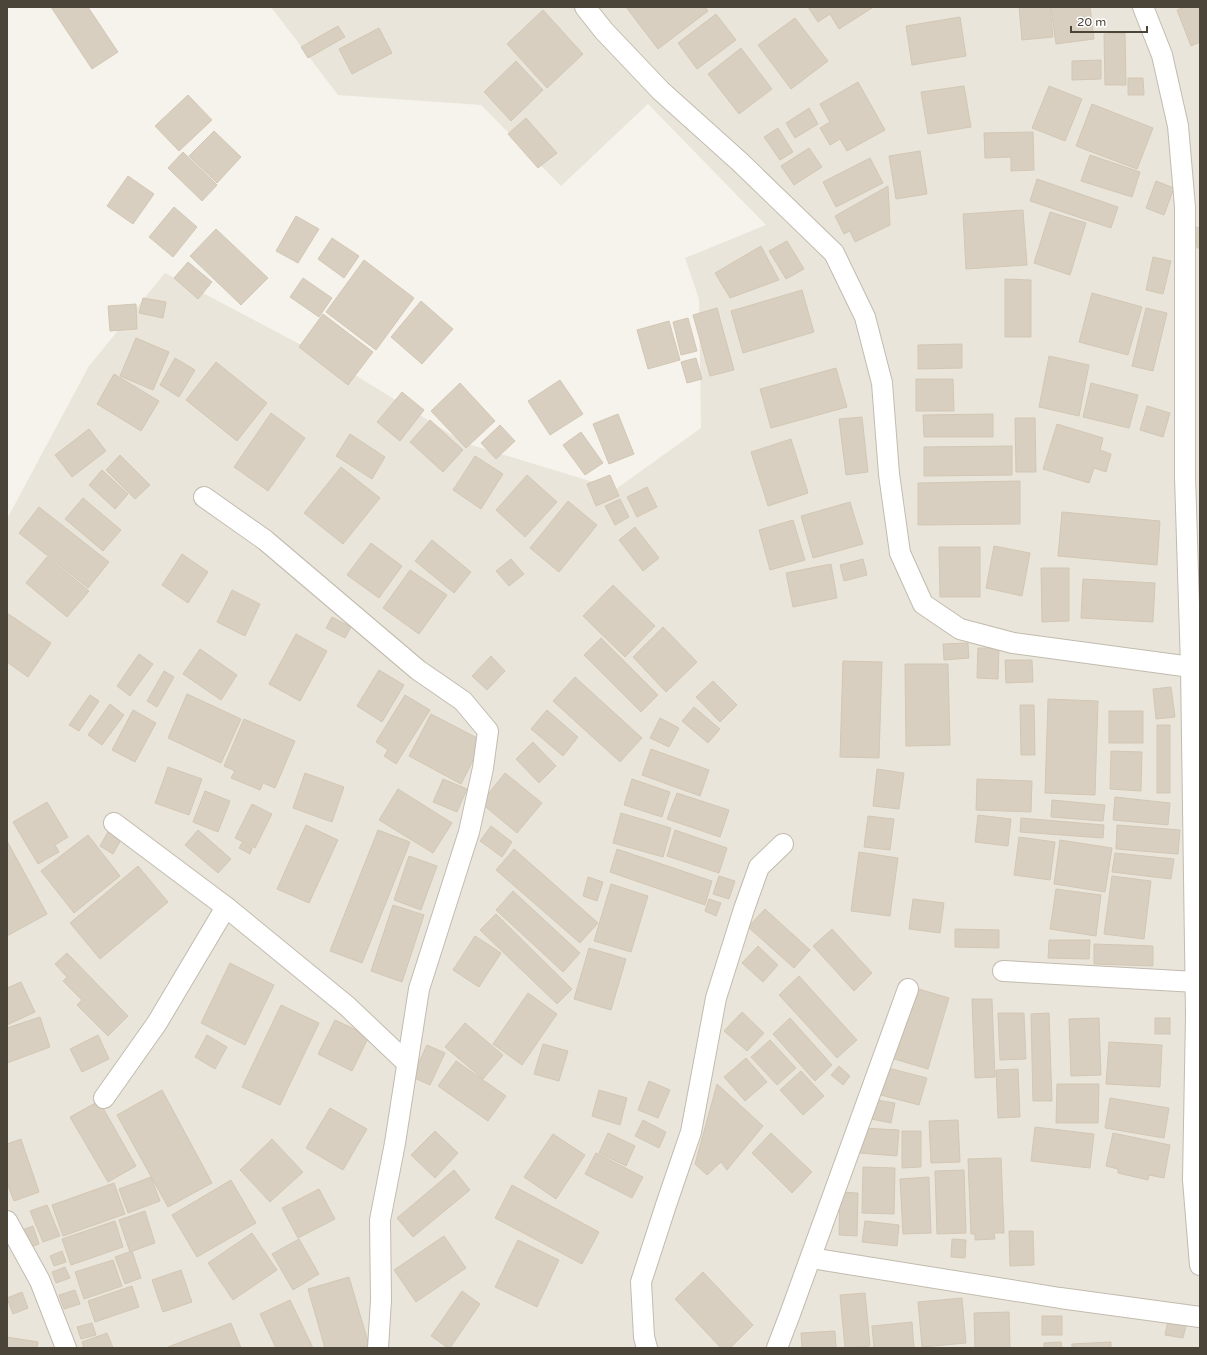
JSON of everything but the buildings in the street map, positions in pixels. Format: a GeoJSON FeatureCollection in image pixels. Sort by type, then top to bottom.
{"type":"FeatureCollection","features":[{"type":"Feature","properties":{"kind":"street"},"geometry":{"type":"LineString","coordinates":[[585,7],[604,31],[661,92],[740,162],[834,253],[865,317],[879,368],[882,383],[889,474],[900,553],[924,604],[960,629],[1013,643],[1191,667]]}},
{"type":"Feature","properties":{"kind":"street"},"geometry":{"type":"LineString","coordinates":[[1143,7],[1162,55],[1178,126],[1184,207],[1193,293],[1185,476],[1191,667],[1196,982],[1198,1015],[1193,1180],[1200,1265]]}},
{"type":"Feature","properties":{"kind":"street"},"geometry":{"type":"LineString","coordinates":[[204,496],[265,540],[418,670],[463,701],[488,731],[483,768],[469,832],[419,989],[395,1143],[380,1220],[381,1300],[378,1348]]}},
{"type":"Feature","properties":{"kind":"street"},"geometry":{"type":"LineString","coordinates":[[114,823],[226,907],[347,1006],[408,1063]]}},
{"type":"Feature","properties":{"kind":"street"},"geometry":{"type":"LineString","coordinates":[[647,1348],[644,1337],[642,1282],[691,1132],[716,998],[759,867],[783,844]]}},
{"type":"Feature","properties":{"kind":"street"},"geometry":{"type":"LineString","coordinates":[[104,1098],[157,1023],[226,907]]}},
{"type":"Feature","properties":{"kind":"street"},"geometry":{"type":"LineString","coordinates":[[1003,971],[1196,982]]}},
{"type":"Feature","properties":{"kind":"street"},"geometry":{"type":"LineString","coordinates":[[777,1348],[908,989]]}},
{"type":"Feature","properties":{"kind":"street"},"geometry":{"type":"LineString","coordinates":[[7,1221],[40,1281],[66,1348]]}},
{"type":"Feature","properties":{"kind":"street"},"geometry":{"type":"LineString","coordinates":[[811,1258],[1060,1298],[1200,1317]]}},
{"type":"Feature","properties":{"kind":"shaded area"},"geometry":{"type":"Polygon","coordinates":[[[271,7],[1200,7],[1200,1348],[7,1348],[7,519],[89,366],[165,273],[339,365],[465,443],[616,489],[701,428],[699,299],[685,258],[766,225],[648,104],[561,186],[481,105],[338,95],[271,7]]]}}]}
